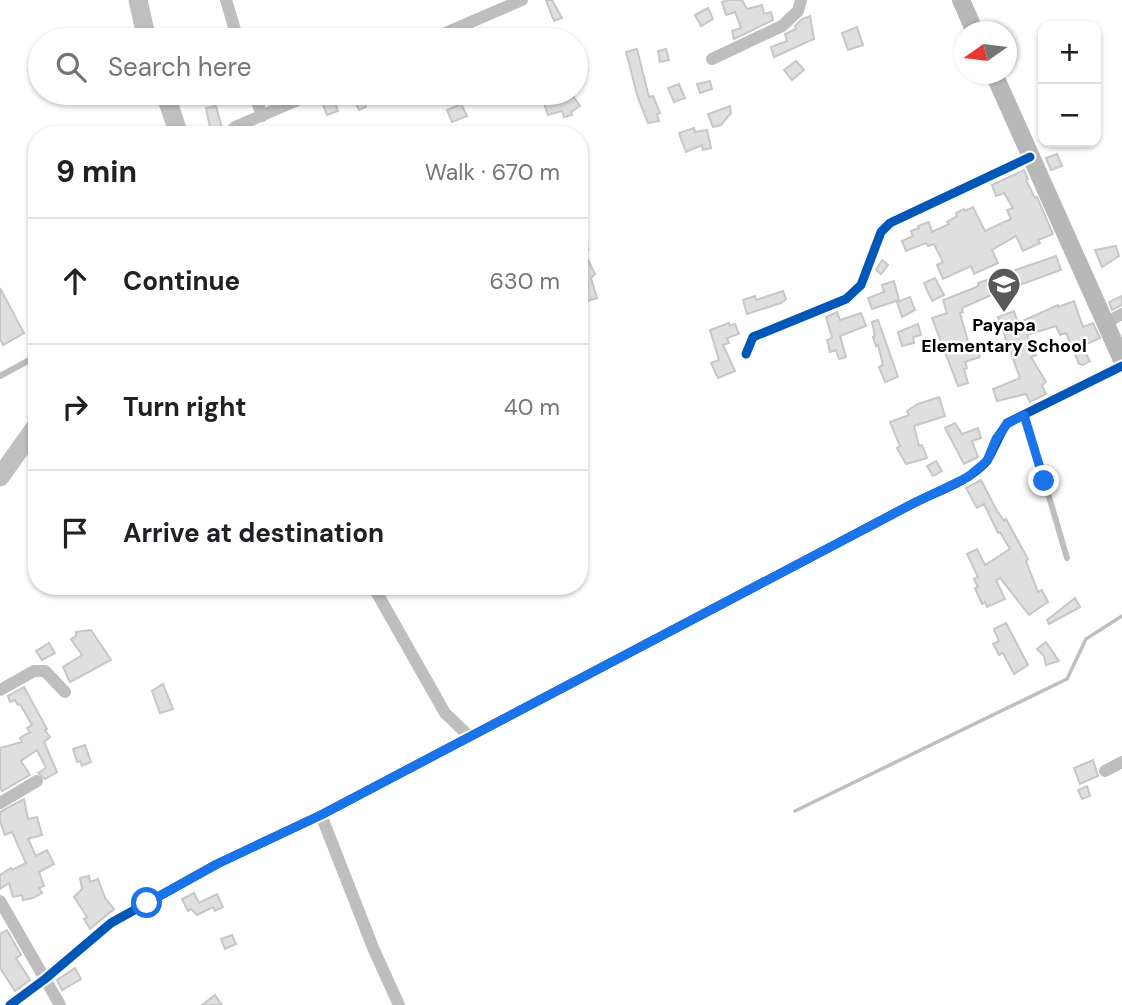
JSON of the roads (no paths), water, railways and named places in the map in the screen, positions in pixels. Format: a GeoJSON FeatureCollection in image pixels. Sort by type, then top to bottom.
{"type":"FeatureCollection","features":[{"type":"Feature","properties":{"kind":"main road"},"geometry":{"type":"LineString","coordinates":[[961,0],[970,21]]}},
{"type":"Feature","properties":{"kind":"main road"},"geometry":{"type":"LineString","coordinates":[[997,84],[1122,360]]}},
{"type":"Feature","properties":{"kind":"street"},"geometry":{"type":"LineString","coordinates":[[226,0],[234,28]]}},
{"type":"Feature","properties":{"kind":"street"},"geometry":{"type":"LineString","coordinates":[[457,28],[522,0]]}},
{"type":"Feature","properties":{"kind":"street"},"geometry":{"type":"LineString","coordinates":[[712,58],[782,26],[798,11],[802,0]]}},
{"type":"Feature","properties":{"kind":"street"},"geometry":{"type":"LineString","coordinates":[[258,105],[262,116]]}},
{"type":"Feature","properties":{"kind":"street"},"geometry":{"type":"LineString","coordinates":[[237,126],[287,105]]}},
{"type":"Feature","properties":{"kind":"street"},"geometry":{"type":"LineString","coordinates":[[746,354],[753,337],[846,299],[861,285],[881,232],[890,223],[1030,157]]}},
{"type":"Feature","properties":{"kind":"street"},"geometry":{"type":"LineString","coordinates":[[1104,324],[1122,314]]}},
{"type":"Feature","properties":{"kind":"street"},"geometry":{"type":"LineString","coordinates":[[10,1005],[111,923],[217,864],[321,815],[889,515],[968,477],[987,461],[996,439],[1007,424],[1122,366]]}},
{"type":"Feature","properties":{"kind":"street"},"geometry":{"type":"LineString","coordinates":[[378,595],[444,713],[470,737]]}},
{"type":"Feature","properties":{"kind":"street"},"geometry":{"type":"LineString","coordinates":[[0,690],[34,671],[45,671],[65,692]]}},
{"type":"Feature","properties":{"kind":"street"},"geometry":{"type":"LineString","coordinates":[[1105,771],[1122,762]]}},
{"type":"Feature","properties":{"kind":"street"},"geometry":{"type":"LineString","coordinates":[[0,803],[37,781]]}},
{"type":"Feature","properties":{"kind":"street"},"geometry":{"type":"LineString","coordinates":[[321,815],[374,950],[399,1005]]}},
{"type":"Feature","properties":{"kind":"street"},"geometry":{"type":"LineString","coordinates":[[0,901],[60,1005]]}},
{"type":"Feature","properties":{"kind":"lane"},"geometry":{"type":"LineString","coordinates":[[0,376],[28,361]]}},
{"type":"Feature","properties":{"kind":"lane"},"geometry":{"type":"LineString","coordinates":[[1024,415],[1067,558]]}},
{"type":"Feature","properties":{"kind":"waterway"},"geometry":{"type":"LineString","coordinates":[[138,0],[144,28]]}},
{"type":"Feature","properties":{"kind":"waterway"},"geometry":{"type":"LineString","coordinates":[[169,105],[176,126]]}},
{"type":"Feature","properties":{"kind":"waterway"},"geometry":{"type":"LineString","coordinates":[[0,477],[28,438]]}},
{"type":"Feature","properties":{"kind":"waterway"},"geometry":{"type":"LineString","coordinates":[[795,811],[1067,679],[1086,639],[1122,616]]}},
{"type":"Feature","properties":{"kind":"place","name":"Payapa Elementary School"},"geometry":{"type":"Point","coordinates":[1004,314]}}]}
